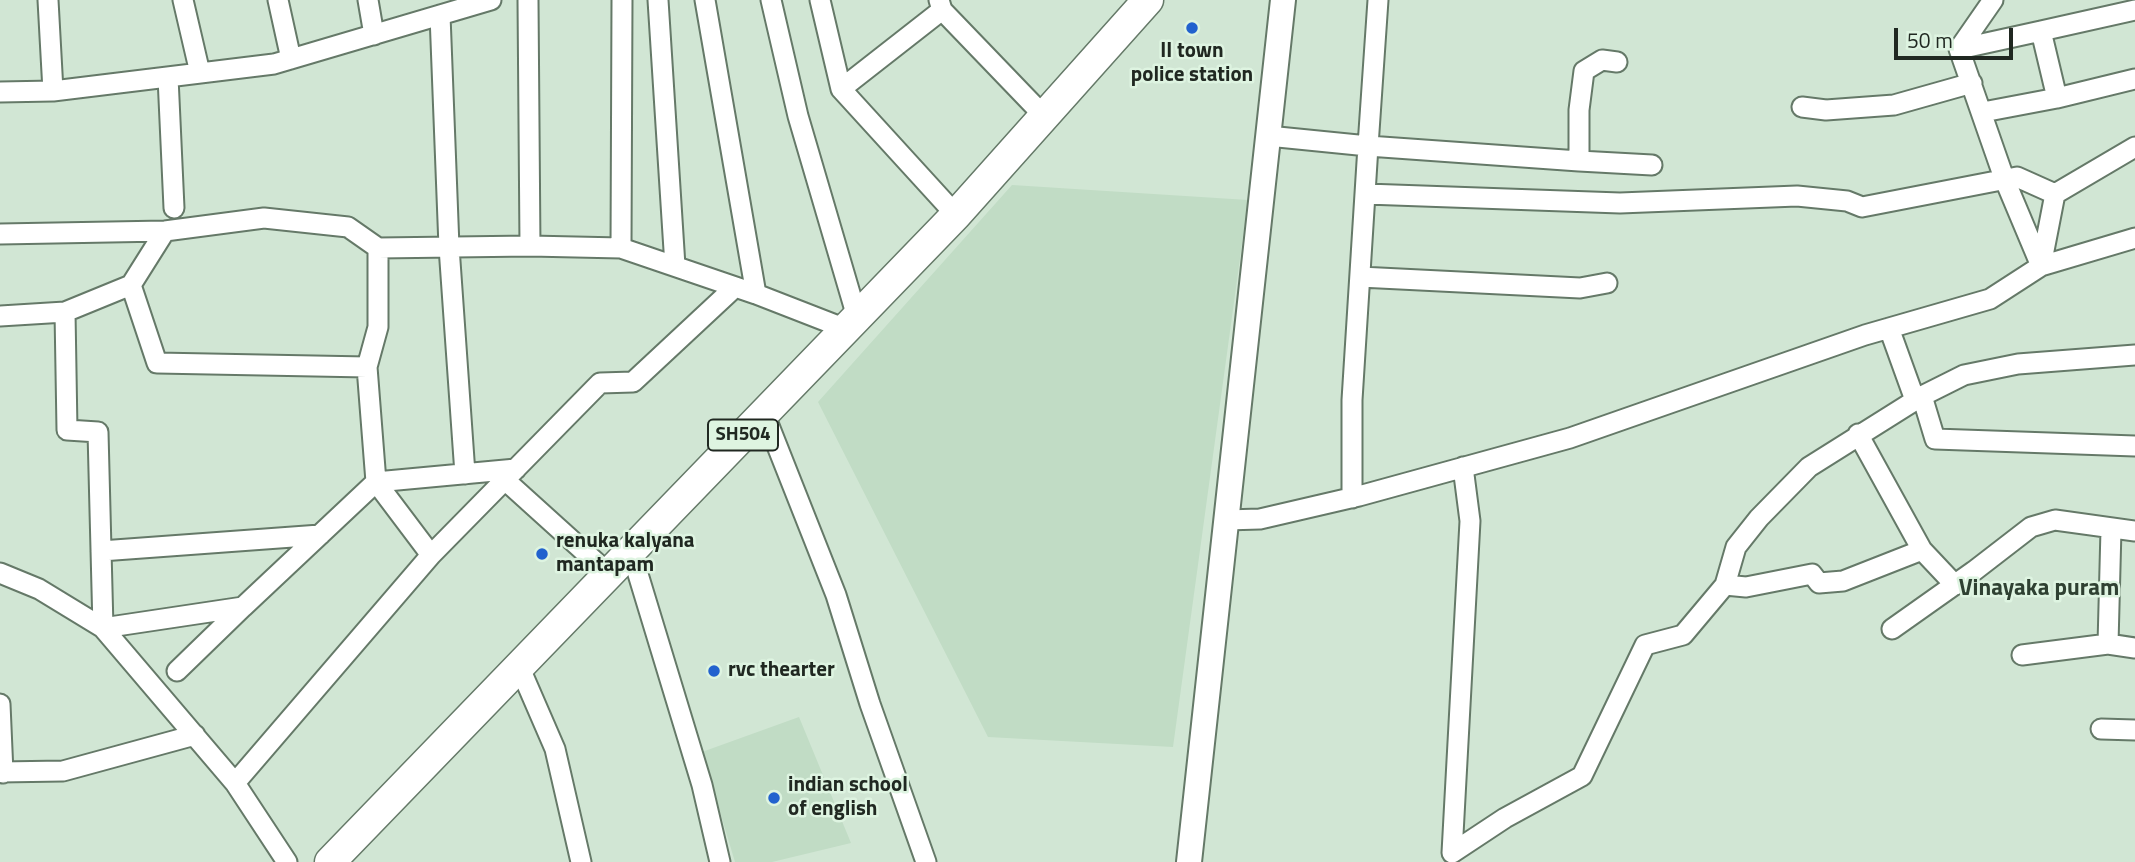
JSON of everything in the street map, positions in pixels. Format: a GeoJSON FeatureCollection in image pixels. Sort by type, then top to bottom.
{"type":"FeatureCollection","features":[{"type":"Feature","properties":{"kind":"main road","name":"SH504"},"geometry":{"type":"LineString","coordinates":[[330,862],[956,215],[1148,0]]}},
{"type":"Feature","properties":{"kind":"street"},"geometry":{"type":"LineString","coordinates":[[48,0],[53,92]]}},
{"type":"Feature","properties":{"kind":"street"},"geometry":{"type":"LineString","coordinates":[[183,0],[200,73]]}},
{"type":"Feature","properties":{"kind":"street"},"geometry":{"type":"LineString","coordinates":[[278,0],[291,59]]}},
{"type":"Feature","properties":{"kind":"street"},"geometry":{"type":"LineString","coordinates":[[368,0],[374,34]]}},
{"type":"Feature","properties":{"kind":"street"},"geometry":{"type":"LineString","coordinates":[[0,92],[53,92],[291,59],[452,8],[491,0]]}},
{"type":"Feature","properties":{"kind":"street"},"geometry":{"type":"LineString","coordinates":[[528,0],[530,246]]}},
{"type":"Feature","properties":{"kind":"street"},"geometry":{"type":"LineString","coordinates":[[621,248],[622,0]]}},
{"type":"Feature","properties":{"kind":"street"},"geometry":{"type":"LineString","coordinates":[[658,0],[675,266]]}},
{"type":"Feature","properties":{"kind":"street"},"geometry":{"type":"LineString","coordinates":[[705,0],[756,294]]}},
{"type":"Feature","properties":{"kind":"street"},"geometry":{"type":"LineString","coordinates":[[771,0],[852,323]]}},
{"type":"Feature","properties":{"kind":"street"},"geometry":{"type":"LineString","coordinates":[[820,0],[841,89],[956,215]]}},
{"type":"Feature","properties":{"kind":"street"},"geometry":{"type":"LineString","coordinates":[[1189,862],[1283,0]]}},
{"type":"Feature","properties":{"kind":"street"},"geometry":{"type":"LineString","coordinates":[[1352,498],[1352,400],[1378,0]]}},
{"type":"Feature","properties":{"kind":"street"},"geometry":{"type":"LineString","coordinates":[[1959,49],[1993,0]]}},
{"type":"Feature","properties":{"kind":"street"},"geometry":{"type":"LineString","coordinates":[[841,89],[941,5],[1044,116]]}},
{"type":"Feature","properties":{"kind":"street"},"geometry":{"type":"LineString","coordinates":[[452,8],[449,247],[465,474]]}},
{"type":"Feature","properties":{"kind":"street"},"geometry":{"type":"LineString","coordinates":[[1959,49],[2135,10]]}},
{"type":"Feature","properties":{"kind":"street"},"geometry":{"type":"LineString","coordinates":[[2042,30],[2057,98]]}},
{"type":"Feature","properties":{"kind":"street"},"geometry":{"type":"LineString","coordinates":[[1959,49],[2004,178],[2041,266]]}},
{"type":"Feature","properties":{"kind":"street"},"geometry":{"type":"LineString","coordinates":[[1579,161],[1578,110],[1584,71],[1602,60],[1617,62]]}},
{"type":"Feature","properties":{"kind":"street"},"geometry":{"type":"LineString","coordinates":[[168,77],[174,208]]}},
{"type":"Feature","properties":{"kind":"street"},"geometry":{"type":"LineString","coordinates":[[1983,112],[2135,79]]}},
{"type":"Feature","properties":{"kind":"street"},"geometry":{"type":"LineString","coordinates":[[1802,107],[1826,110],[1894,105],[1972,83]]}},
{"type":"Feature","properties":{"kind":"street"},"geometry":{"type":"LineString","coordinates":[[1268,136],[1368,146],[1652,165]]}},
{"type":"Feature","properties":{"kind":"street"},"geometry":{"type":"LineString","coordinates":[[2041,266],[2055,194],[2135,147]]}},
{"type":"Feature","properties":{"kind":"street"},"geometry":{"type":"LineString","coordinates":[[1366,194],[1620,203],[1797,196],[1847,201],[1861,207],[2017,177],[2055,194]]}},
{"type":"Feature","properties":{"kind":"street"},"geometry":{"type":"LineString","coordinates":[[0,234],[165,231],[264,218],[348,227],[378,248],[621,248],[852,323]]}},
{"type":"Feature","properties":{"kind":"street"},"geometry":{"type":"LineString","coordinates":[[0,316],[65,312],[131,285],[165,231]]}},
{"type":"Feature","properties":{"kind":"street"},"geometry":{"type":"LineString","coordinates":[[1226,520],[1260,519],[1352,498],[1570,438],[1889,328],[1990,299],[2041,266],[2135,237]]}},
{"type":"Feature","properties":{"kind":"street"},"geometry":{"type":"LineString","coordinates":[[378,248],[378,327],[367,367],[376,482],[431,555]]}},
{"type":"Feature","properties":{"kind":"street"},"geometry":{"type":"LineString","coordinates":[[1360,277],[1580,288],[1607,283]]}},
{"type":"Feature","properties":{"kind":"street"},"geometry":{"type":"LineString","coordinates":[[131,285],[157,363],[367,367]]}},
{"type":"Feature","properties":{"kind":"street"},"geometry":{"type":"LineString","coordinates":[[235,783],[431,555],[600,383],[633,382],[735,286]]}},
{"type":"Feature","properties":{"kind":"street"},"geometry":{"type":"LineString","coordinates":[[65,312],[67,430],[98,432],[103,628]]}},
{"type":"Feature","properties":{"kind":"street"},"geometry":{"type":"LineString","coordinates":[[1889,328],[1935,439],[2135,446]]}},
{"type":"Feature","properties":{"kind":"street"},"geometry":{"type":"LineString","coordinates":[[1450,858],[1505,818],[1582,776],[1646,645],[1683,635],[1725,585],[1736,547],[1759,518],[1809,467],[1918,398],[1964,375],[2018,364],[2135,355]]}},
{"type":"Feature","properties":{"kind":"street"},"geometry":{"type":"LineString","coordinates":[[764,414],[836,595],[870,704],[926,862]]}},
{"type":"Feature","properties":{"kind":"street"},"geometry":{"type":"LineString","coordinates":[[1858,434],[1922,550],[1955,585]]}},
{"type":"Feature","properties":{"kind":"street"},"geometry":{"type":"LineString","coordinates":[[1450,858],[1471,521],[1463,467]]}},
{"type":"Feature","properties":{"kind":"street"},"geometry":{"type":"LineString","coordinates":[[177,671],[376,482],[465,474],[510,475],[609,574]]}},
{"type":"Feature","properties":{"kind":"street"},"geometry":{"type":"LineString","coordinates":[[1892,629],[2031,527],[2055,520],[2135,531]]}},
{"type":"Feature","properties":{"kind":"street"},"geometry":{"type":"LineString","coordinates":[[2108,644],[2111,529]]}},
{"type":"Feature","properties":{"kind":"street"},"geometry":{"type":"LineString","coordinates":[[101,551],[320,535]]}},
{"type":"Feature","properties":{"kind":"street"},"geometry":{"type":"LineString","coordinates":[[1725,585],[1746,587],[1812,574],[1819,583],[1843,581],[1922,550]]}},
{"type":"Feature","properties":{"kind":"street"},"geometry":{"type":"LineString","coordinates":[[631,551],[702,785],[720,862]]}},
{"type":"Feature","properties":{"kind":"street"},"geometry":{"type":"LineString","coordinates":[[0,573],[39,589],[103,628],[235,783],[287,862]]}},
{"type":"Feature","properties":{"kind":"street"},"geometry":{"type":"LineString","coordinates":[[103,628],[243,607]]}},
{"type":"Feature","properties":{"kind":"street"},"geometry":{"type":"LineString","coordinates":[[2022,655],[2108,644],[2135,648]]}},
{"type":"Feature","properties":{"kind":"street"},"geometry":{"type":"LineString","coordinates":[[519,666],[555,749],[581,862]]}},
{"type":"Feature","properties":{"kind":"street"},"geometry":{"type":"LineString","coordinates":[[0,704],[2,773],[63,771],[195,736]]}},
{"type":"Feature","properties":{"kind":"street"},"geometry":{"type":"LineString","coordinates":[[2101,729],[2135,730]]}},
{"type":"Feature","properties":{"kind":"shaded area"},"geometry":{"type":"Polygon","coordinates":[[[1012,185],[1248,200],[1173,747],[988,737],[818,402],[1012,185]]]}},
{"type":"Feature","properties":{"kind":"shaded area","name":"indian school of english"},"geometry":{"type":"Polygon","coordinates":[[[799,717],[851,843],[772,862],[735,862],[702,752],[799,717]]]}},
{"type":"Feature","properties":{"kind":"place","name":"II town police station"},"geometry":{"type":"Point","coordinates":[1192,28]}},
{"type":"Feature","properties":{"kind":"place","name":"renuka kalyana mantapam"},"geometry":{"type":"Point","coordinates":[542,554]}},
{"type":"Feature","properties":{"kind":"place","name":"rvc thearter"},"geometry":{"type":"Point","coordinates":[714,671]}},
{"type":"Feature","properties":{"kind":"place","name":"indian school of english"},"geometry":{"type":"Point","coordinates":[774,798]}},
{"type":"Feature","properties":{"kind":"district","name":"Vinayaka puram"},"geometry":{"type":"Point","coordinates":[2039,589]}}]}
